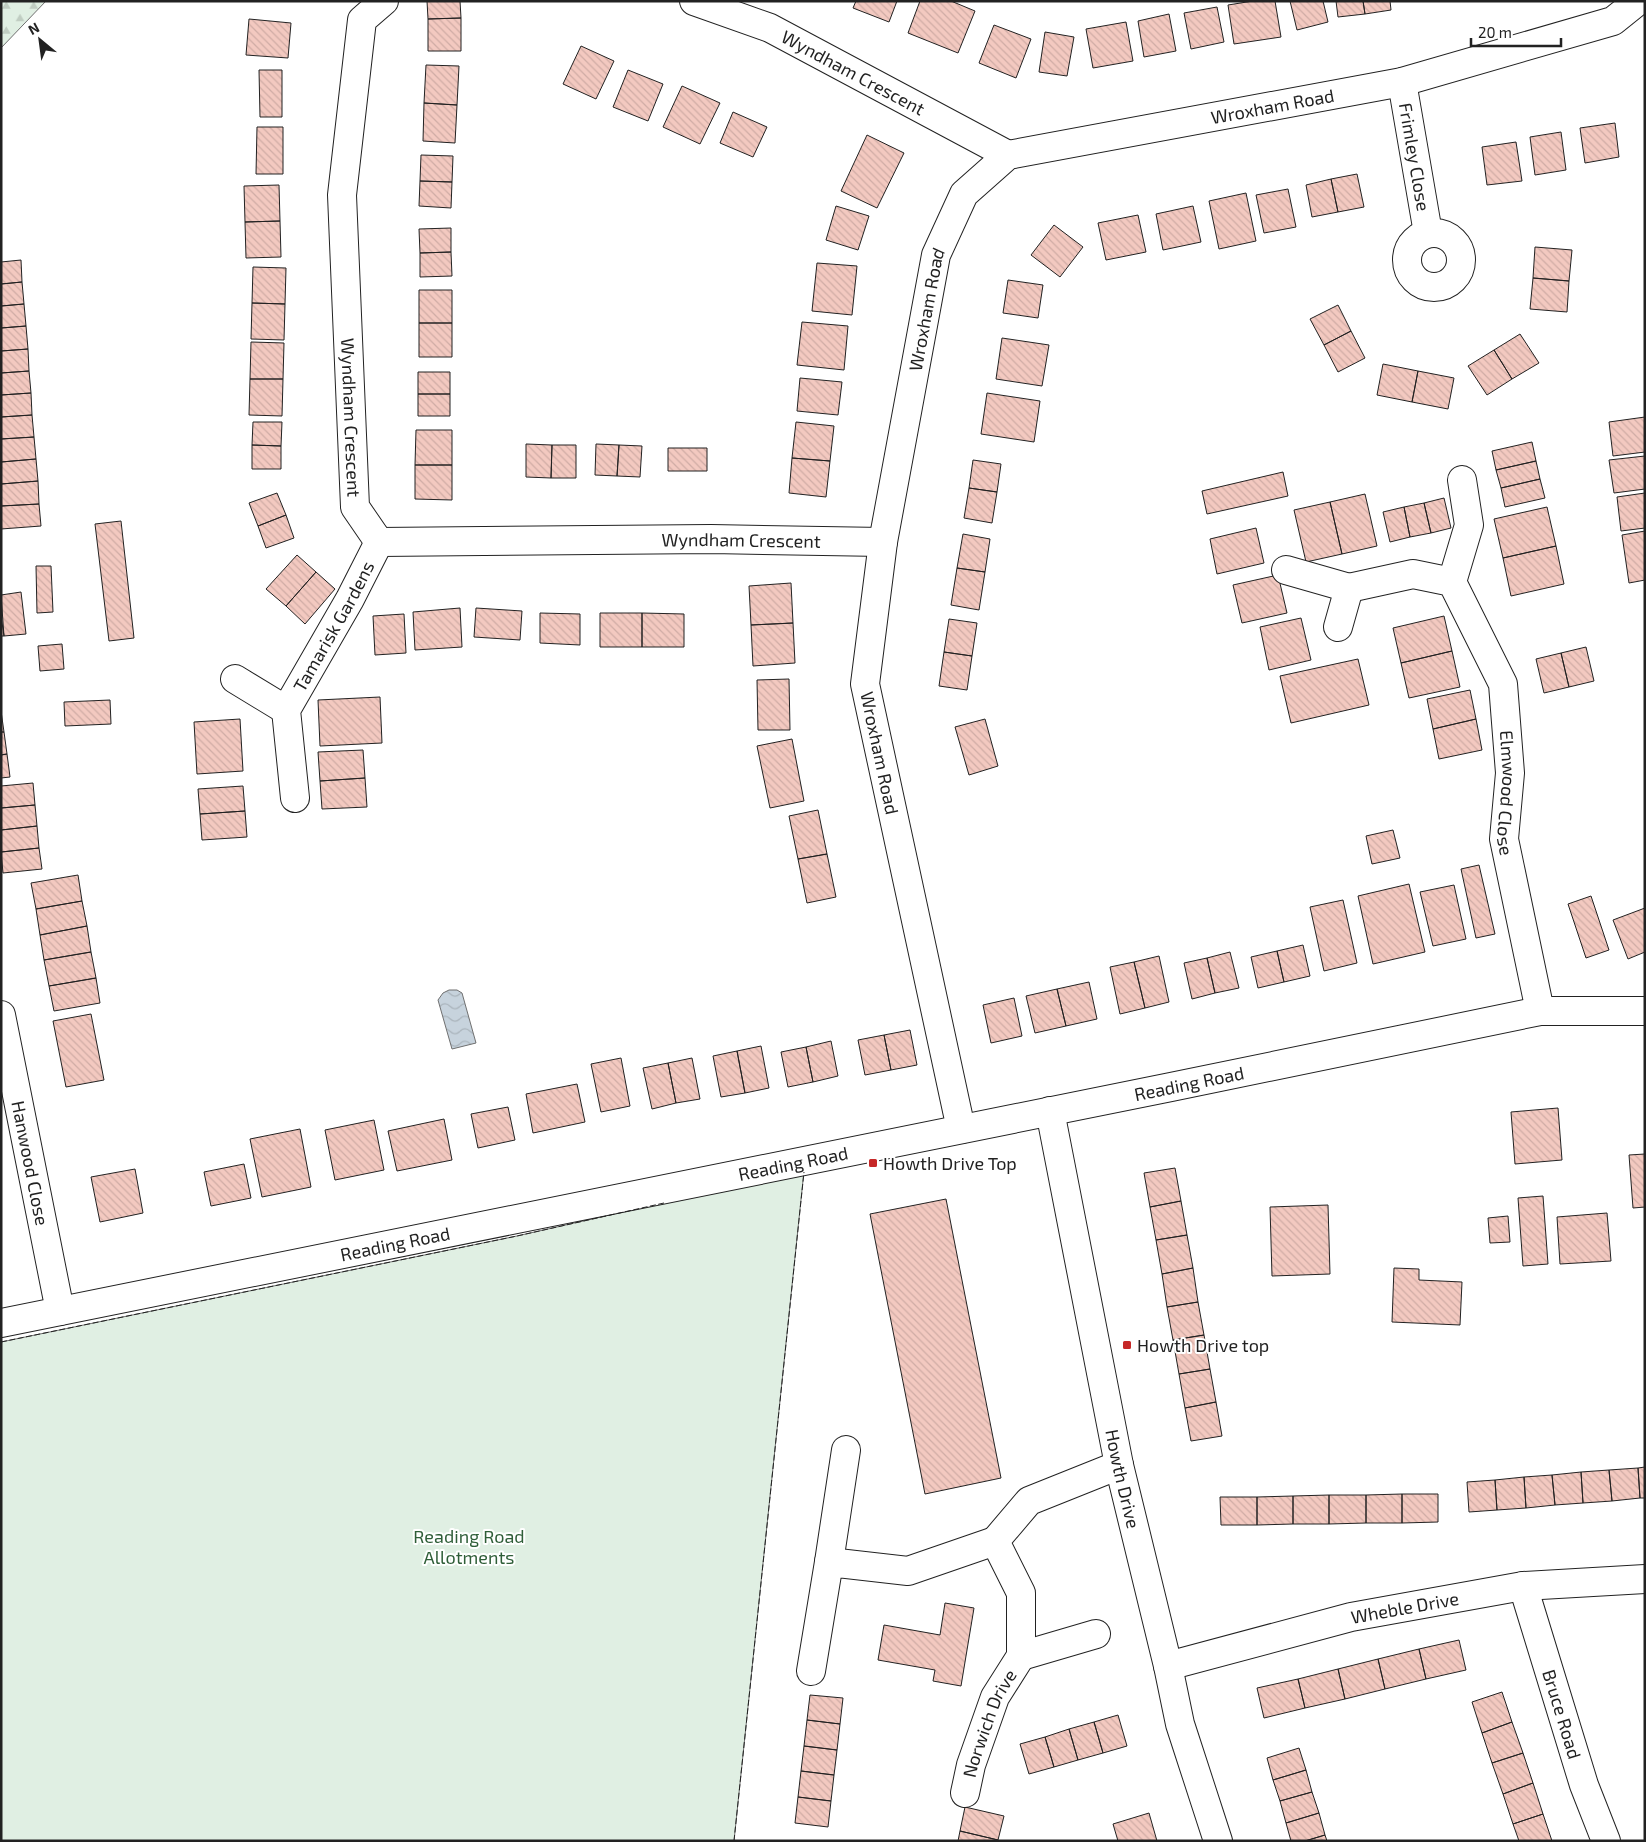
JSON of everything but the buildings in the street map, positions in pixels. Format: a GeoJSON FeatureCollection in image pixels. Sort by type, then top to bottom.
{"type":"FeatureCollection","features":[{"type":"Feature","properties":{"kind":"street","name":"Wyndham Crescent"},"geometry":{"type":"LineString","coordinates":[[384,1],[362,20],[342,195],[355,507],[379,542],[711,539],[883,542]]}},
{"type":"Feature","properties":{"kind":"street","name":"Wyndham Crescent"},"geometry":{"type":"LineString","coordinates":[[694,1],[770,28],[1008,154]]}},
{"type":"Feature","properties":{"kind":"street","name":"Wroxham Road"},"geometry":{"type":"LineString","coordinates":[[961,1129],[865,684],[883,542],[936,255],[964,194],[1008,154],[1402,82],[1613,21],[1638,1]]}},
{"type":"Feature","properties":{"kind":"street","name":"Frimley Close"},"geometry":{"type":"LineString","coordinates":[[1402,82],[1428,233]]}},
{"type":"Feature","properties":{"kind":"street"},"geometry":{"type":"LineString","coordinates":[[1286,570],[1349,588],[1413,574],[1452,582],[1470,525],[1462,480]]}},
{"type":"Feature","properties":{"kind":"street","name":"Tamarisk Gardens"},"geometry":{"type":"LineString","coordinates":[[295,798],[286,710],[350,599],[379,542]]}},
{"type":"Feature","properties":{"kind":"street","name":"Elmwood Close"},"geometry":{"type":"LineString","coordinates":[[1452,582],[1503,684],[1510,773],[1504,839],[1540,1011]]}},
{"type":"Feature","properties":{"kind":"street"},"geometry":{"type":"LineString","coordinates":[[1338,627],[1349,588]]}},
{"type":"Feature","properties":{"kind":"street","name":"Tamarisk Gardens"},"geometry":{"type":"LineString","coordinates":[[235,679],[286,710]]}},
{"type":"Feature","properties":{"kind":"street","name":"Reading Road"},"geometry":{"type":"LineString","coordinates":[[1,1323],[1540,1011],[1645,1011]]}},
{"type":"Feature","properties":{"kind":"street","name":"Hanwood Close"},"geometry":{"type":"LineString","coordinates":[[1,1015],[60,1311]]}},
{"type":"Feature","properties":{"kind":"street","name":"Howth Drive"},"geometry":{"type":"LineString","coordinates":[[1050,1111],[1119,1465],[1168,1666],[1180,1724],[1218,1841]]}},
{"type":"Feature","properties":{"kind":"street"},"geometry":{"type":"LineString","coordinates":[[811,1671],[846,1450]]}},
{"type":"Feature","properties":{"kind":"street"},"geometry":{"type":"LineString","coordinates":[[829,1562],[908,1571],[995,1541],[1029,1502],[1119,1465]]}},
{"type":"Feature","properties":{"kind":"street","name":"Norwich Drive"},"geometry":{"type":"LineString","coordinates":[[965,1793],[971,1765],[995,1697],[1021,1656],[1021,1593],[995,1541]]}},
{"type":"Feature","properties":{"kind":"street","name":"Wheble Drive"},"geometry":{"type":"LineString","coordinates":[[1168,1666],[1351,1617],[1523,1586],[1645,1579]]}},
{"type":"Feature","properties":{"kind":"street","name":"Bruce Road"},"geometry":{"type":"LineString","coordinates":[[1523,1586],[1584,1785],[1606,1841]]}},
{"type":"Feature","properties":{"kind":"street","name":"Norwich Drive"},"geometry":{"type":"LineString","coordinates":[[1021,1656],[1096,1634]]}},
{"type":"Feature","properties":{"kind":"green space"},"geometry":{"type":"Polygon","coordinates":[[[1,1],[46,1],[1,48],[1,1]]]}},
{"type":"Feature","properties":{"kind":"green space","name":"Reading Road Allotments"},"geometry":{"type":"Polygon","coordinates":[[[804,1171],[734,1841],[1,1841],[1,1342],[517,1236],[804,1171]]]}},
{"type":"Feature","properties":{"kind":"water"},"geometry":{"type":"Polygon","coordinates":[[[449,990],[457,990],[462,993],[476,1043],[452,1049],[438,1000],[443,993],[449,990]]]}},
{"type":"Feature","properties":{"kind":"fence"},"geometry":{"type":"LineString","coordinates":[[734,1841],[804,1172]]}},
{"type":"Feature","properties":{"kind":"fence"},"geometry":{"type":"LineString","coordinates":[[1,1342],[517,1236],[664,1203]]}},
{"type":"Feature","properties":{"kind":"place","name":"Howth Drive Top"},"geometry":{"type":"Point","coordinates":[873,1163]}},
{"type":"Feature","properties":{"kind":"place","name":"Howth Drive top"},"geometry":{"type":"Point","coordinates":[1127,1345]}}]}
